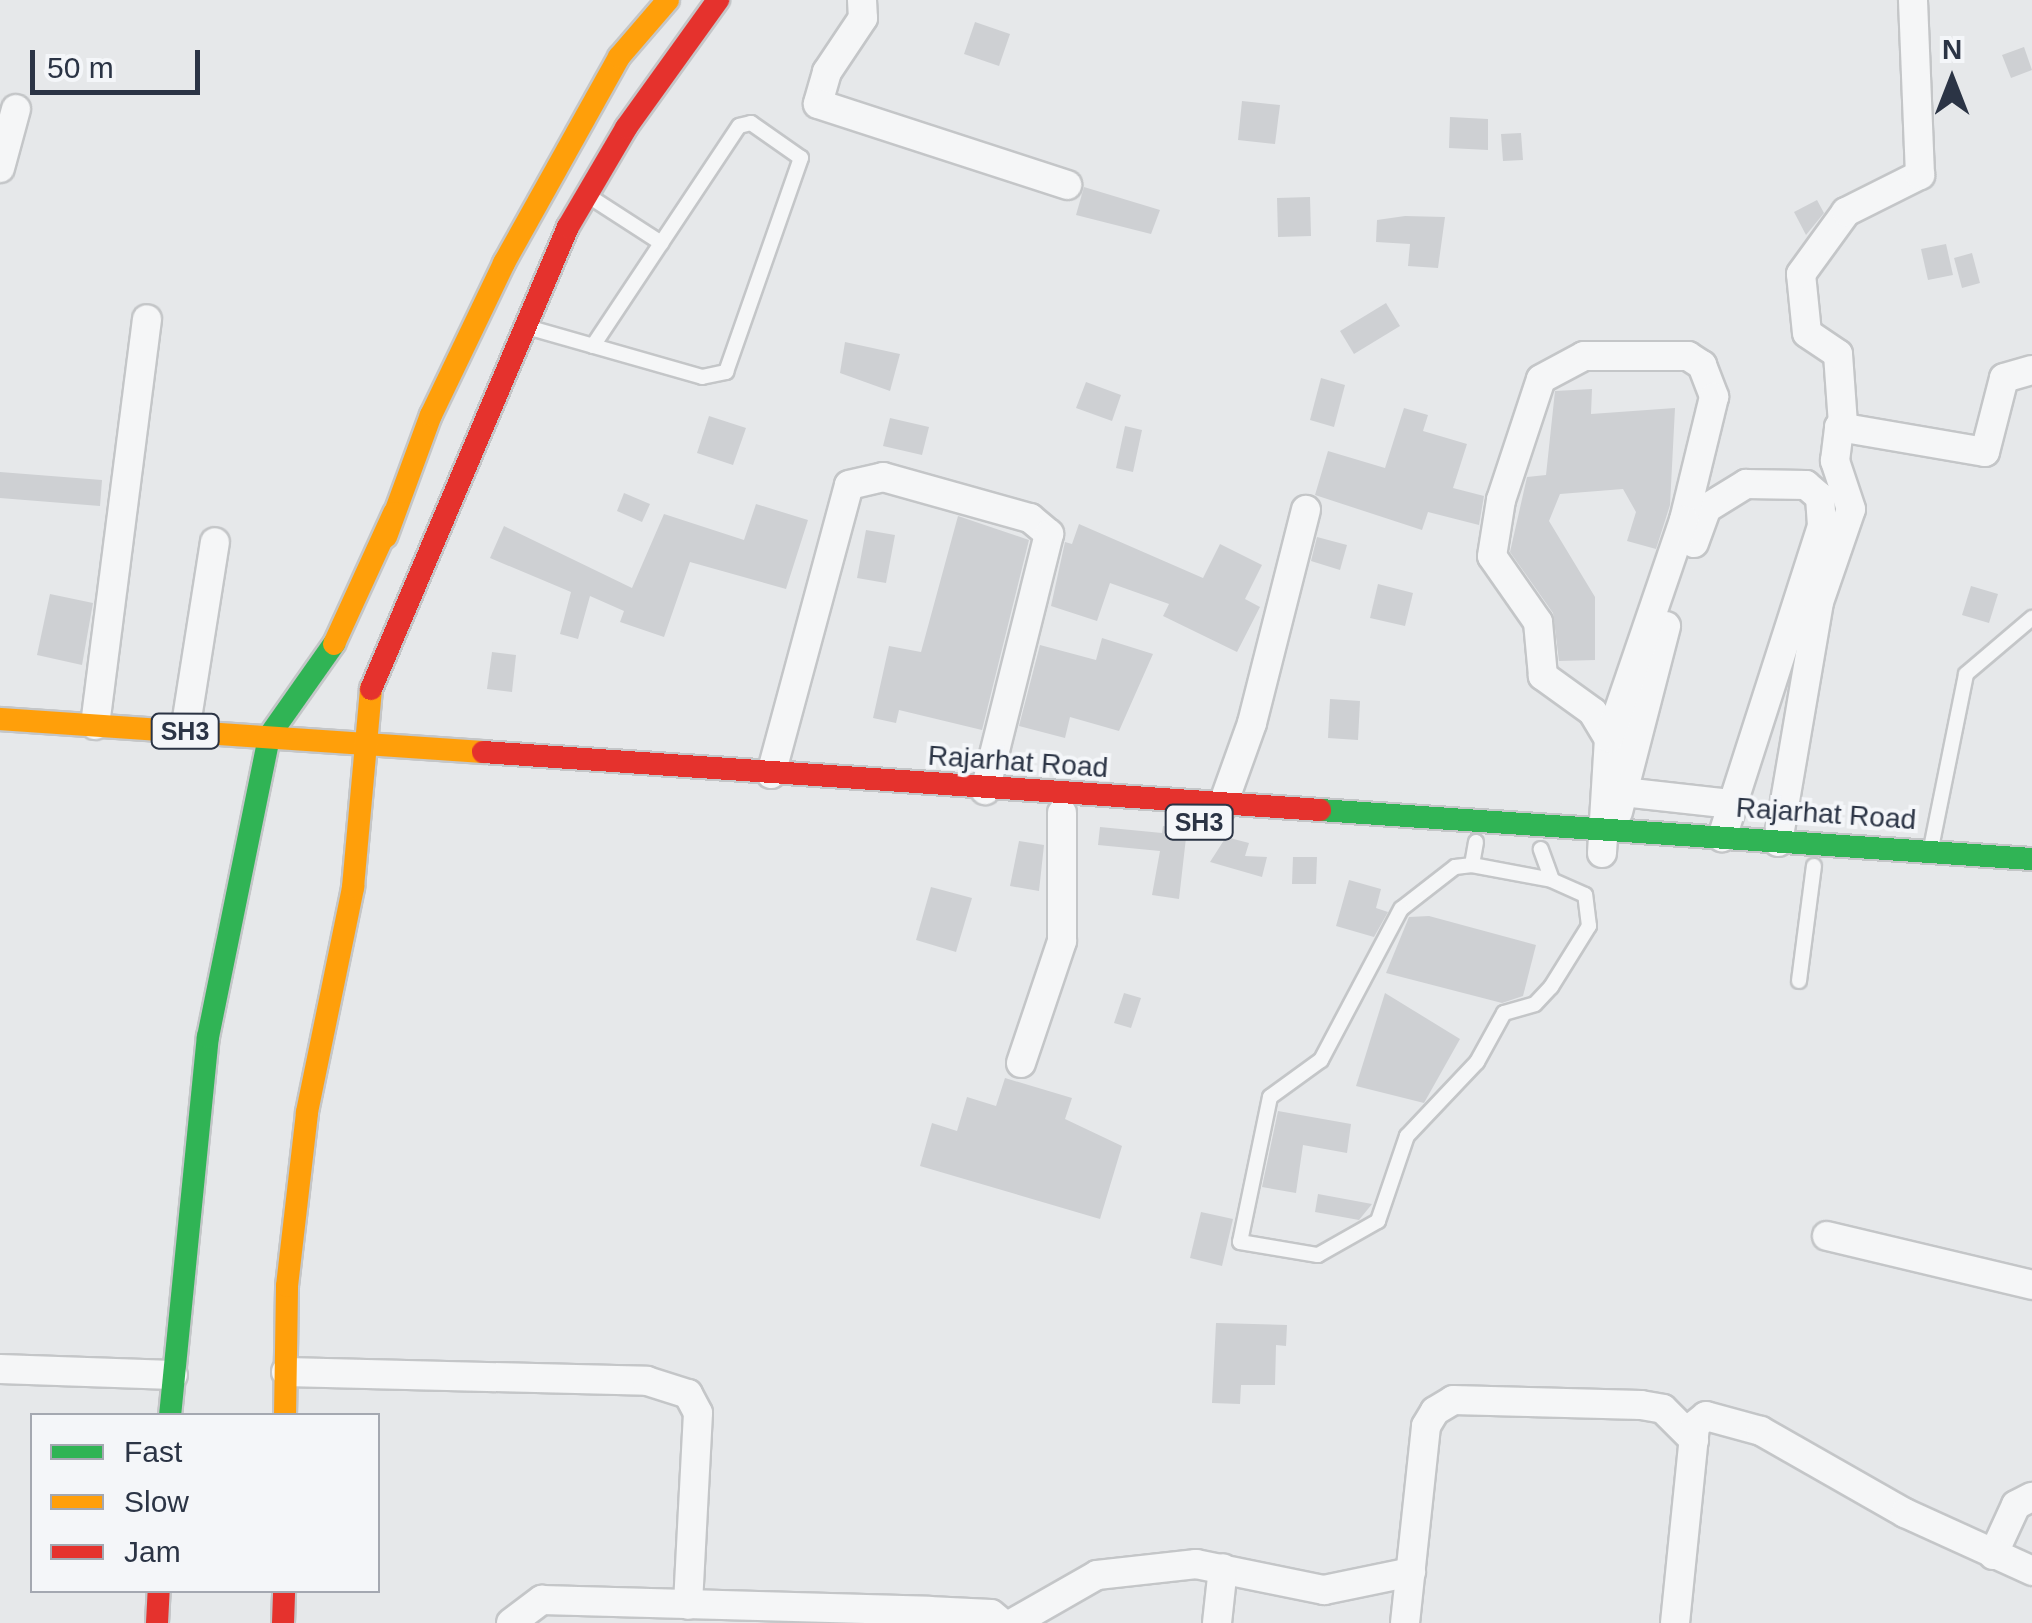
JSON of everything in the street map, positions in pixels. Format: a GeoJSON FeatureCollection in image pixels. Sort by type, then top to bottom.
{"type":"FeatureCollection","features":[{"type":"Feature","properties":{"kind":"main road"},"geometry":{"type":"LineString","coordinates":[[170,1413],[208,1037],[253,764],[269,736],[352,648],[394,513],[430,415],[504,263],[619,57],[668,0]]}},
{"type":"Feature","properties":{"kind":"main road"},"geometry":{"type":"LineString","coordinates":[[285,1413],[287,1286],[308,1112],[375,774],[369,692],[522,326],[586,195],[718,0]]}},
{"type":"Feature","properties":{"kind":"main road","name":"Rajarhat Road"},"geometry":{"type":"LineString","coordinates":[[0,720],[269,736],[1606,836],[1722,837],[2032,859]]}},
{"type":"Feature","properties":{"kind":"main road","name":"SH3"},"geometry":{"type":"LineString","coordinates":[[0,746],[152,756]]}},
{"type":"Feature","properties":{"kind":"main road"},"geometry":{"type":"LineString","coordinates":[[253,764],[296,768]]}},
{"type":"Feature","properties":{"kind":"main road"},"geometry":{"type":"LineString","coordinates":[[331,770],[375,774]]}},
{"type":"Feature","properties":{"kind":"main road","name":"Rajarhat Road"},"geometry":{"type":"LineString","coordinates":[[598,786],[1062,813],[1474,853],[1541,849],[1606,836],[1814,866],[2032,881]]}},
{"type":"Feature","properties":{"kind":"main road"},"geometry":{"type":"LineString","coordinates":[[157,1623],[159,1593]]}},
{"type":"Feature","properties":{"kind":"main road"},"geometry":{"type":"LineString","coordinates":[[284,1593],[284,1623]]}},
{"type":"Feature","properties":{"kind":"street"},"geometry":{"type":"LineString","coordinates":[[862,0],[863,18],[827,72],[818,104],[1067,185]]}},
{"type":"Feature","properties":{"kind":"street"},"geometry":{"type":"LineString","coordinates":[[1778,842],[1819,602],[1851,509],[1835,462],[1842,424],[1838,354],[1807,333],[1801,274],[1846,212],[1920,175],[1913,0]]}},
{"type":"Feature","properties":{"kind":"street"},"geometry":{"type":"LineString","coordinates":[[0,168],[16,110]]}},
{"type":"Feature","properties":{"kind":"street"},"geometry":{"type":"LineString","coordinates":[[95,725],[147,319]]}},
{"type":"Feature","properties":{"kind":"street"},"geometry":{"type":"LineString","coordinates":[[1606,836],[1609,739],[1684,520],[1714,397],[1702,365],[1688,356],[1584,356],[1541,379],[1501,500],[1492,556],[1538,622],[1543,676],[1593,712],[1609,739]]}},
{"type":"Feature","properties":{"kind":"street"},"geometry":{"type":"LineString","coordinates":[[1842,424],[1985,452],[2004,378],[2032,370]]}},
{"type":"Feature","properties":{"kind":"street"},"geometry":{"type":"LineString","coordinates":[[771,774],[849,485],[883,478],[1030,518],[1049,534],[984,790]]}},
{"type":"Feature","properties":{"kind":"street"},"geometry":{"type":"LineString","coordinates":[[1606,836],[1623,792],[1676,587],[1707,508],[1746,484],[1806,485],[1820,498],[1822,526],[1722,837]]}},
{"type":"Feature","properties":{"kind":"street"},"geometry":{"type":"LineString","coordinates":[[1222,807],[1252,722],[1306,510]]}},
{"type":"Feature","properties":{"kind":"street"},"geometry":{"type":"LineString","coordinates":[[185,731],[214,542]]}},
{"type":"Feature","properties":{"kind":"street"},"geometry":{"type":"LineString","coordinates":[[1623,792],[1732,804]]}},
{"type":"Feature","properties":{"kind":"street"},"geometry":{"type":"LineString","coordinates":[[1021,1063],[1062,941],[1062,813]]}},
{"type":"Feature","properties":{"kind":"street"},"geometry":{"type":"LineString","coordinates":[[1827,1236],[2032,1285]]}},
{"type":"Feature","properties":{"kind":"street"},"geometry":{"type":"LineString","coordinates":[[0,1369],[173,1375]]}},
{"type":"Feature","properties":{"kind":"street"},"geometry":{"type":"LineString","coordinates":[[286,1372],[647,1381],[688,1394],[698,1413],[688,1606]]}},
{"type":"Feature","properties":{"kind":"street"},"geometry":{"type":"LineString","coordinates":[[1405,1623],[1426,1426],[1453,1400],[1641,1405],[1663,1409],[1694,1440]]}},
{"type":"Feature","properties":{"kind":"street"},"geometry":{"type":"LineString","coordinates":[[1675,1623],[1694,1440],[1706,1416],[1760,1431],[1993,1556],[2032,1571]]}},
{"type":"Feature","properties":{"kind":"street"},"geometry":{"type":"LineString","coordinates":[[1993,1556],[2016,1505],[2032,1497]]}},
{"type":"Feature","properties":{"kind":"street"},"geometry":{"type":"LineString","coordinates":[[1013,1623],[1098,1575],[1224,1568],[1324,1590],[1410,1572]]}},
{"type":"Feature","properties":{"kind":"street"},"geometry":{"type":"LineString","coordinates":[[1218,1623],[1224,1568]]}},
{"type":"Feature","properties":{"kind":"street"},"geometry":{"type":"LineString","coordinates":[[511,1623],[542,1600],[976,1613],[1002,1623]]}},
{"type":"Feature","properties":{"kind":"lane"},"geometry":{"type":"LineString","coordinates":[[522,326],[593,346],[702,376],[726,372],[801,158],[751,123],[739,126],[593,346]]}},
{"type":"Feature","properties":{"kind":"lane"},"geometry":{"type":"LineString","coordinates":[[586,195],[660,243]]}},
{"type":"Feature","properties":{"kind":"lane"},"geometry":{"type":"LineString","coordinates":[[1930,852],[1966,674],[2032,618]]}},
{"type":"Feature","properties":{"kind":"lane"},"geometry":{"type":"LineString","coordinates":[[1541,849],[1552,880]]}},
{"type":"Feature","properties":{"kind":"lane"},"geometry":{"type":"LineString","coordinates":[[1474,853],[1585,895],[1589,926],[1551,988],[1535,1004],[1504,1013],[1477,1062],[1407,1136],[1378,1221],[1318,1255],[1240,1242],[1270,1097],[1320,1060],[1416,891],[1474,853]]}},
{"type":"Feature","properties":{"kind":"lane"},"geometry":{"type":"LineString","coordinates":[[1799,981],[1814,866]]}},
{"type":"Feature","properties":{"kind":"building"},"geometry":{"type":"Polygon","coordinates":[[[975,22],[1010,34],[999,66],[964,54],[975,22]]]}},
{"type":"Feature","properties":{"kind":"building"},"geometry":{"type":"Polygon","coordinates":[[[2024,47],[2032,70],[2011,78],[2002,55],[2024,47]]]}},
{"type":"Feature","properties":{"kind":"building"},"geometry":{"type":"Polygon","coordinates":[[[1242,101],[1280,105],[1275,144],[1238,140],[1242,101]]]}},
{"type":"Feature","properties":{"kind":"building"},"geometry":{"type":"Polygon","coordinates":[[[1450,117],[1488,119],[1488,150],[1449,148],[1450,117]]]}},
{"type":"Feature","properties":{"kind":"building"},"geometry":{"type":"Polygon","coordinates":[[[1521,133],[1523,160],[1503,161],[1501,134],[1521,133]]]}},
{"type":"Feature","properties":{"kind":"building"},"geometry":{"type":"Polygon","coordinates":[[[1084,187],[1160,210],[1151,234],[1076,215],[1084,187]]]}},
{"type":"Feature","properties":{"kind":"building"},"geometry":{"type":"Polygon","coordinates":[[[1310,197],[1311,236],[1278,237],[1277,198],[1310,197]]]}},
{"type":"Feature","properties":{"kind":"building"},"geometry":{"type":"Polygon","coordinates":[[[1817,200],[1824,213],[1806,235],[1794,212],[1817,200]]]}},
{"type":"Feature","properties":{"kind":"building"},"geometry":{"type":"Polygon","coordinates":[[[1445,217],[1438,268],[1408,266],[1410,244],[1376,242],[1377,220],[1445,217]]]}},
{"type":"Feature","properties":{"kind":"building"},"geometry":{"type":"Polygon","coordinates":[[[1946,244],[1953,275],[1928,280],[1921,249],[1946,244]]]}},
{"type":"Feature","properties":{"kind":"building"},"geometry":{"type":"Polygon","coordinates":[[[1972,253],[1980,283],[1962,288],[1954,258],[1972,253]]]}},
{"type":"Feature","properties":{"kind":"building"},"geometry":{"type":"Polygon","coordinates":[[[1386,303],[1400,326],[1354,354],[1340,331],[1386,303]]]}},
{"type":"Feature","properties":{"kind":"building"},"geometry":{"type":"Polygon","coordinates":[[[845,342],[900,354],[890,391],[840,373],[845,342]]]}},
{"type":"Feature","properties":{"kind":"building"},"geometry":{"type":"Polygon","coordinates":[[[1321,378],[1345,385],[1334,427],[1310,420],[1321,378]]]}},
{"type":"Feature","properties":{"kind":"building"},"geometry":{"type":"Polygon","coordinates":[[[1086,382],[1121,395],[1112,421],[1076,408],[1086,382]]]}},
{"type":"Feature","properties":{"kind":"building"},"geometry":{"type":"Polygon","coordinates":[[[1592,389],[1591,414],[1675,408],[1670,505],[1656,549],[1627,541],[1636,512],[1623,489],[1560,494],[1549,521],[1595,597],[1595,660],[1559,661],[1553,613],[1510,552],[1527,477],[1546,475],[1555,391],[1592,389]]]}},
{"type":"Feature","properties":{"kind":"building"},"geometry":{"type":"Polygon","coordinates":[[[1404,408],[1428,415],[1423,431],[1467,444],[1453,488],[1484,496],[1479,525],[1428,512],[1422,530],[1315,495],[1328,451],[1385,468],[1404,408]]]}},
{"type":"Feature","properties":{"kind":"building"},"geometry":{"type":"Polygon","coordinates":[[[709,416],[746,428],[733,465],[697,453],[709,416]]]}},
{"type":"Feature","properties":{"kind":"building"},"geometry":{"type":"Polygon","coordinates":[[[890,418],[929,427],[922,455],[883,446],[890,418]]]}},
{"type":"Feature","properties":{"kind":"building"},"geometry":{"type":"Polygon","coordinates":[[[1125,426],[1142,430],[1133,472],[1116,468],[1125,426]]]}},
{"type":"Feature","properties":{"kind":"building"},"geometry":{"type":"Polygon","coordinates":[[[0,472],[102,480],[100,506],[0,498],[0,472]]]}},
{"type":"Feature","properties":{"kind":"building"},"geometry":{"type":"Polygon","coordinates":[[[624,493],[650,504],[642,522],[617,511],[624,493]]]}},
{"type":"Feature","properties":{"kind":"building"},"geometry":{"type":"Polygon","coordinates":[[[756,504],[808,520],[786,589],[690,562],[664,637],[620,622],[624,611],[590,596],[578,639],[560,634],[571,592],[490,558],[504,526],[632,588],[664,514],[744,540],[756,504]]]}},
{"type":"Feature","properties":{"kind":"building"},"geometry":{"type":"Polygon","coordinates":[[[958,516],[1029,540],[982,730],[899,710],[896,723],[873,718],[889,646],[921,652],[958,516]]]}},
{"type":"Feature","properties":{"kind":"building"},"geometry":{"type":"Polygon","coordinates":[[[1079,524],[1203,578],[1220,544],[1262,565],[1245,599],[1260,607],[1237,652],[1163,616],[1169,604],[1110,583],[1097,621],[1051,606],[1065,542],[1072,544],[1079,524]]]}},
{"type":"Feature","properties":{"kind":"building"},"geometry":{"type":"Polygon","coordinates":[[[866,530],[895,535],[886,583],[857,578],[866,530]]]}},
{"type":"Feature","properties":{"kind":"building"},"geometry":{"type":"Polygon","coordinates":[[[1317,537],[1347,545],[1340,570],[1311,561],[1317,537]]]}},
{"type":"Feature","properties":{"kind":"building"},"geometry":{"type":"Polygon","coordinates":[[[1378,584],[1413,593],[1405,626],[1370,618],[1378,584]]]}},
{"type":"Feature","properties":{"kind":"building"},"geometry":{"type":"Polygon","coordinates":[[[1971,586],[1998,594],[1989,623],[1962,615],[1971,586]]]}},
{"type":"Feature","properties":{"kind":"building"},"geometry":{"type":"Polygon","coordinates":[[[50,594],[93,603],[82,665],[37,655],[50,594]]]}},
{"type":"Feature","properties":{"kind":"building"},"geometry":{"type":"Polygon","coordinates":[[[1102,638],[1153,654],[1119,731],[1070,717],[1065,738],[1019,726],[1040,645],[1096,660],[1102,638]]]}},
{"type":"Feature","properties":{"kind":"building"},"geometry":{"type":"Polygon","coordinates":[[[492,652],[516,655],[512,692],[487,689],[492,652]]]}},
{"type":"Feature","properties":{"kind":"building"},"geometry":{"type":"Polygon","coordinates":[[[1330,699],[1360,701],[1358,740],[1328,738],[1330,699]]]}},
{"type":"Feature","properties":{"kind":"building"},"geometry":{"type":"Polygon","coordinates":[[[1163,826],[1187,829],[1179,899],[1152,895],[1160,851],[1098,845],[1100,827],[1162,833],[1163,826]]]}},
{"type":"Feature","properties":{"kind":"building"},"geometry":{"type":"Polygon","coordinates":[[[1226,837],[1249,843],[1245,856],[1267,857],[1262,877],[1210,862],[1226,837]]]}},
{"type":"Feature","properties":{"kind":"building"},"geometry":{"type":"Polygon","coordinates":[[[1019,841],[1044,845],[1039,891],[1010,886],[1019,841]]]}},
{"type":"Feature","properties":{"kind":"building"},"geometry":{"type":"Polygon","coordinates":[[[1293,857],[1317,857],[1316,884],[1292,884],[1293,857]]]}},
{"type":"Feature","properties":{"kind":"building"},"geometry":{"type":"Polygon","coordinates":[[[1349,880],[1381,889],[1376,908],[1388,912],[1374,937],[1336,926],[1349,880]]]}},
{"type":"Feature","properties":{"kind":"building"},"geometry":{"type":"Polygon","coordinates":[[[931,887],[972,898],[956,952],[916,940],[931,887]]]}},
{"type":"Feature","properties":{"kind":"building"},"geometry":{"type":"Polygon","coordinates":[[[1429,916],[1536,945],[1523,996],[1502,1003],[1386,973],[1409,917],[1429,916]]]}},
{"type":"Feature","properties":{"kind":"building"},"geometry":{"type":"Polygon","coordinates":[[[1124,993],[1141,998],[1131,1028],[1114,1023],[1124,993]]]}},
{"type":"Feature","properties":{"kind":"building"},"geometry":{"type":"Polygon","coordinates":[[[1385,993],[1460,1039],[1424,1103],[1356,1086],[1385,993]]]}},
{"type":"Feature","properties":{"kind":"building"},"geometry":{"type":"Polygon","coordinates":[[[1005,1078],[1072,1098],[1065,1119],[1122,1146],[1100,1219],[920,1166],[932,1123],[957,1131],[967,1097],[996,1106],[1005,1078]]]}},
{"type":"Feature","properties":{"kind":"building"},"geometry":{"type":"Polygon","coordinates":[[[1278,1111],[1351,1124],[1347,1153],[1303,1145],[1296,1193],[1262,1187],[1278,1111]]]}},
{"type":"Feature","properties":{"kind":"building"},"geometry":{"type":"Polygon","coordinates":[[[1318,1194],[1372,1204],[1359,1220],[1315,1212],[1318,1194]]]}},
{"type":"Feature","properties":{"kind":"building"},"geometry":{"type":"Polygon","coordinates":[[[1201,1212],[1233,1219],[1222,1266],[1190,1258],[1201,1212]]]}},
{"type":"Feature","properties":{"kind":"building"},"geometry":{"type":"Polygon","coordinates":[[[1216,1323],[1287,1325],[1286,1346],[1276,1345],[1275,1385],[1241,1385],[1240,1404],[1212,1403],[1216,1323]]]}},
{"type":"Feature","properties":{"kind":"traffic: fast"},"geometry":{"type":"LineString","coordinates":[[170,1413],[208,1037],[269,736],[334,644]]}},
{"type":"Feature","properties":{"kind":"traffic: fast"},"geometry":{"type":"LineString","coordinates":[[1320,810],[2032,859]]}},
{"type":"Feature","properties":{"kind":"traffic: slow"},"geometry":{"type":"LineString","coordinates":[[386,537],[431,415],[504,263],[619,57],[668,0]]}},
{"type":"Feature","properties":{"kind":"traffic: slow"},"geometry":{"type":"LineString","coordinates":[[334,644],[394,513]]}},
{"type":"Feature","properties":{"kind":"traffic: slow"},"geometry":{"type":"LineString","coordinates":[[285,1413],[287,1286],[307,1112],[353,887],[371,689]]}},
{"type":"Feature","properties":{"kind":"traffic: slow"},"geometry":{"type":"LineString","coordinates":[[0,719],[483,752]]}},
{"type":"Feature","properties":{"kind":"traffic: jam"},"geometry":{"type":"LineString","coordinates":[[371,689],[568,227],[626,128],[718,0]]}},
{"type":"Feature","properties":{"kind":"traffic: jam"},"geometry":{"type":"LineString","coordinates":[[483,752],[1320,810]]}},
{"type":"Feature","properties":{"kind":"traffic: jam"},"geometry":{"type":"LineString","coordinates":[[157,1623],[159,1593]]}},
{"type":"Feature","properties":{"kind":"traffic: jam"},"geometry":{"type":"LineString","coordinates":[[283,1623],[284,1593]]}}]}
